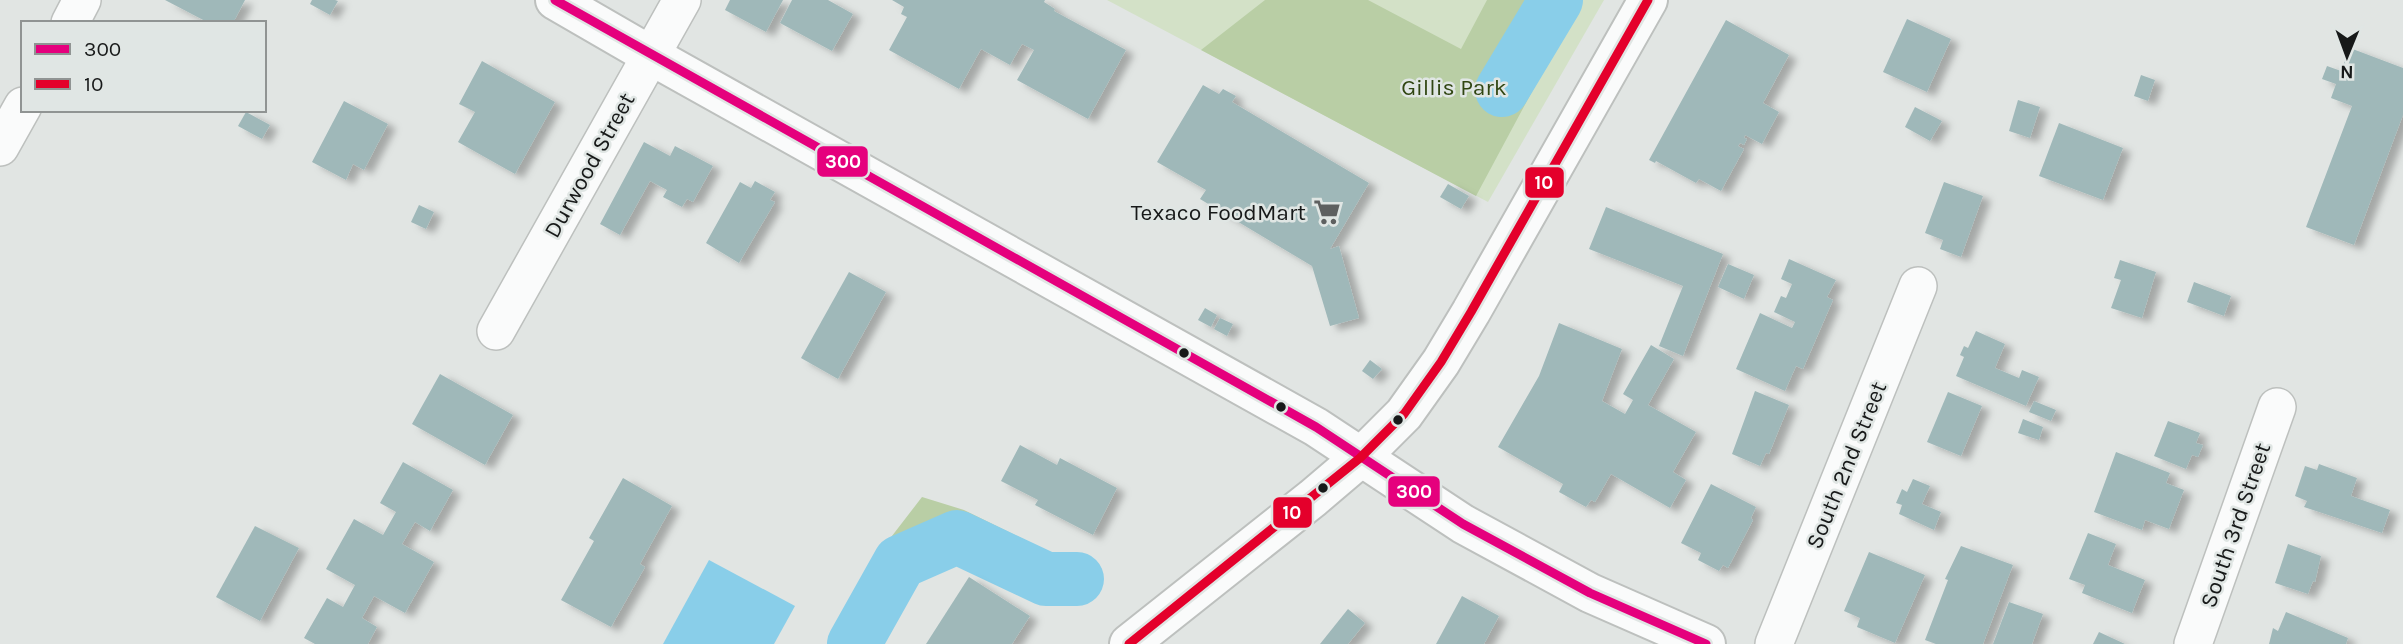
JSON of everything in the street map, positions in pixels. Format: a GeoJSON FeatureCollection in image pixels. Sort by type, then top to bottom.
{"type":"FeatureCollection","features":[{"type":"Feature","properties":{"kind":"main road"},"geometry":{"type":"LineString","coordinates":[[555,0],[1277,405],[1463,524],[1579,587],[1706,644]]}},
{"type":"Feature","properties":{"kind":"main road"},"geometry":{"type":"LineString","coordinates":[[1129,644],[1313,498],[1360,458],[1404,414],[1441,362],[1493,274],[1648,0]]}},
{"type":"Feature","properties":{"kind":"street"},"geometry":{"type":"LineString","coordinates":[[71,21],[82,0]]}},
{"type":"Feature","properties":{"kind":"street","name":"Durwood Street"},"geometry":{"type":"LineString","coordinates":[[496,331],[682,0]]}},
{"type":"Feature","properties":{"kind":"street"},"geometry":{"type":"LineString","coordinates":[[0,147],[21,110]]}},
{"type":"Feature","properties":{"kind":"street","name":"South 2nd Street"},"geometry":{"type":"LineString","coordinates":[[1774,644],[1918,286]]}},
{"type":"Feature","properties":{"kind":"street","name":"South 3rd Street"},"geometry":{"type":"LineString","coordinates":[[2193,644],[2277,407]]}},
{"type":"Feature","properties":{"kind":"green space","name":"Gillis Park"},"geometry":{"type":"Polygon","coordinates":[[[1107,0],[1604,0],[1488,202],[1107,0]]]}},
{"type":"Feature","properties":{"kind":"green space","name":"Gillis Park"},"geometry":{"type":"Polygon","coordinates":[[[1265,0],[1368,0],[1461,49],[1487,0],[1581,0],[1476,196],[1201,50],[1265,0]]]}},
{"type":"Feature","properties":{"kind":"green space"},"geometry":{"type":"Polygon","coordinates":[[[922,497],[964,510],[1072,563],[1028,580],[963,553],[926,557],[908,573],[876,644],[827,644],[885,545],[922,497]]]}},
{"type":"Feature","properties":{"kind":"water"},"geometry":{"type":"Polygon","coordinates":[[[709,560],[795,606],[774,644],[663,644],[709,560]]]}},
{"type":"Feature","properties":{"kind":"building"},"geometry":{"type":"Polygon","coordinates":[[[165,0],[245,0],[234,21],[205,21],[165,0]]]}},
{"type":"Feature","properties":{"kind":"building"},"geometry":{"type":"Polygon","coordinates":[[[312,0],[338,1],[330,15],[310,4],[312,0]]]}},
{"type":"Feature","properties":{"kind":"building"},"geometry":{"type":"Polygon","coordinates":[[[730,0],[783,0],[766,32],[725,10],[730,0]]]}},
{"type":"Feature","properties":{"kind":"building"},"geometry":{"type":"Polygon","coordinates":[[[792,0],[828,0],[853,14],[832,51],[780,23],[792,0]]]}},
{"type":"Feature","properties":{"kind":"building"},"geometry":{"type":"Polygon","coordinates":[[[892,0],[1045,0],[1054,11],[1126,50],[1088,119],[1017,80],[1034,50],[1022,44],[1010,65],[981,49],[959,89],[889,50],[907,17],[901,14],[904,7],[892,0]]]}},
{"type":"Feature","properties":{"kind":"building"},"geometry":{"type":"Polygon","coordinates":[[[1907,19],[1951,39],[1927,92],[1883,72],[1907,19]]]}},
{"type":"Feature","properties":{"kind":"building"},"geometry":{"type":"Polygon","coordinates":[[[1726,20],[1789,55],[1763,103],[1779,112],[1762,144],[1745,135],[1744,138],[1747,139],[1744,145],[1740,143],[1738,146],[1744,149],[1721,191],[1699,179],[1696,183],[1656,161],[1655,163],[1649,160],[1726,20]]]}},
{"type":"Feature","properties":{"kind":"building"},"geometry":{"type":"Polygon","coordinates":[[[2350,48],[2403,68],[2403,115],[2354,245],[2306,227],[2352,106],[2331,98],[2336,84],[2322,79],[2327,66],[2341,71],[2350,48]]]}},
{"type":"Feature","properties":{"kind":"building"},"geometry":{"type":"Polygon","coordinates":[[[482,61],[555,102],[515,174],[458,142],[475,112],[459,104],[482,61]]]}},
{"type":"Feature","properties":{"kind":"building"},"geometry":{"type":"Polygon","coordinates":[[[2141,75],[2155,80],[2148,101],[2134,96],[2141,75]]]}},
{"type":"Feature","properties":{"kind":"building"},"geometry":{"type":"Polygon","coordinates":[[[1203,85],[1219,94],[1223,89],[1236,96],[1232,102],[1369,183],[1330,249],[1339,246],[1359,318],[1330,326],[1312,266],[1200,199],[1206,190],[1157,162],[1203,85]]]}},
{"type":"Feature","properties":{"kind":"building"},"geometry":{"type":"Polygon","coordinates":[[[2018,100],[2040,107],[2030,138],[2009,131],[2018,100]]]}},
{"type":"Feature","properties":{"kind":"building"},"geometry":{"type":"Polygon","coordinates":[[[344,101],[388,124],[364,170],[353,164],[346,180],[312,162],[344,101]]]}},
{"type":"Feature","properties":{"kind":"building"},"geometry":{"type":"Polygon","coordinates":[[[1915,107],[1942,121],[1930,141],[1905,127],[1915,107]]]}},
{"type":"Feature","properties":{"kind":"building"},"geometry":{"type":"Polygon","coordinates":[[[246,112],[270,125],[262,139],[238,126],[246,112]]]}},
{"type":"Feature","properties":{"kind":"building"},"geometry":{"type":"Polygon","coordinates":[[[2059,123],[2123,148],[2103,200],[2039,176],[2059,123]]]}},
{"type":"Feature","properties":{"kind":"building"},"geometry":{"type":"Polygon","coordinates":[[[644,142],[670,156],[675,146],[713,166],[693,202],[687,199],[682,207],[663,197],[667,190],[650,181],[620,235],[600,224],[644,142]]]}},
{"type":"Feature","properties":{"kind":"building"},"geometry":{"type":"Polygon","coordinates":[[[755,181],[775,192],[770,200],[775,202],[739,263],[706,243],[740,182],[751,188],[755,181]]]}},
{"type":"Feature","properties":{"kind":"building"},"geometry":{"type":"Polygon","coordinates":[[[1944,182],[1983,196],[1961,257],[1940,249],[1943,240],[1925,233],[1944,182]]]}},
{"type":"Feature","properties":{"kind":"building"},"geometry":{"type":"Polygon","coordinates":[[[1448,184],[1469,196],[1461,209],[1440,197],[1448,184]]]}},
{"type":"Feature","properties":{"kind":"building"},"geometry":{"type":"Polygon","coordinates":[[[419,205],[434,212],[426,229],[411,222],[419,205]]]}},
{"type":"Feature","properties":{"kind":"building"},"geometry":{"type":"Polygon","coordinates":[[[1606,207],[1723,254],[1683,356],[1659,346],[1683,286],[1589,249],[1606,207]]]}},
{"type":"Feature","properties":{"kind":"building"},"geometry":{"type":"Polygon","coordinates":[[[1789,259],[1836,280],[1827,297],[1833,300],[1803,369],[1796,366],[1785,391],[1736,369],[1760,313],[1792,328],[1795,322],[1774,312],[1781,296],[1786,298],[1792,284],[1781,279],[1789,259]]]}},
{"type":"Feature","properties":{"kind":"building"},"geometry":{"type":"Polygon","coordinates":[[[2120,260],[2156,272],[2142,318],[2111,308],[2121,280],[2114,278],[2120,260]]]}},
{"type":"Feature","properties":{"kind":"building"},"geometry":{"type":"Polygon","coordinates":[[[1728,264],[1754,275],[1744,299],[1718,287],[1728,264]]]}},
{"type":"Feature","properties":{"kind":"building"},"geometry":{"type":"Polygon","coordinates":[[[849,272],[886,292],[838,379],[801,358],[849,272]]]}},
{"type":"Feature","properties":{"kind":"building"},"geometry":{"type":"Polygon","coordinates":[[[2194,282],[2231,296],[2224,316],[2187,302],[2194,282]]]}},
{"type":"Feature","properties":{"kind":"building"},"geometry":{"type":"Polygon","coordinates":[[[1205,308],[1217,315],[1211,327],[1198,320],[1205,308]]]}},
{"type":"Feature","properties":{"kind":"building"},"geometry":{"type":"Polygon","coordinates":[[[1220,318],[1233,324],[1227,336],[1214,329],[1220,318]]]}},
{"type":"Feature","properties":{"kind":"building"},"geometry":{"type":"Polygon","coordinates":[[[1559,323],[1622,349],[1602,401],[1625,414],[1633,400],[1623,394],[1651,345],[1674,359],[1648,405],[1696,432],[1673,472],[1686,480],[1670,508],[1611,474],[1595,502],[1591,500],[1586,507],[1559,492],[1563,484],[1498,447],[1539,376],[1559,323]]]}},
{"type":"Feature","properties":{"kind":"building"},"geometry":{"type":"Polygon","coordinates":[[[1976,331],[2005,344],[1995,368],[2019,378],[2022,370],[2039,377],[2026,406],[1956,376],[1964,357],[1960,355],[1964,346],[1968,348],[1976,331]]]}},
{"type":"Feature","properties":{"kind":"building"},"geometry":{"type":"Polygon","coordinates":[[[1370,360],[1382,369],[1373,379],[1362,371],[1370,360]]]}},
{"type":"Feature","properties":{"kind":"building"},"geometry":{"type":"Polygon","coordinates":[[[440,374],[513,415],[485,465],[412,424],[440,374]]]}},
{"type":"Feature","properties":{"kind":"building"},"geometry":{"type":"Polygon","coordinates":[[[1755,391],[1789,405],[1769,454],[1766,453],[1760,466],[1732,454],[1755,391]]]}},
{"type":"Feature","properties":{"kind":"building"},"geometry":{"type":"Polygon","coordinates":[[[1948,392],[1982,406],[1961,456],[1927,442],[1948,392]]]}},
{"type":"Feature","properties":{"kind":"building"},"geometry":{"type":"Polygon","coordinates":[[[2034,401],[2056,410],[2051,421],[2029,412],[2034,401]]]}},
{"type":"Feature","properties":{"kind":"building"},"geometry":{"type":"Polygon","coordinates":[[[2023,419],[2043,427],[2039,440],[2018,433],[2023,419]]]}},
{"type":"Feature","properties":{"kind":"building"},"geometry":{"type":"Polygon","coordinates":[[[2168,421],[2200,433],[2196,443],[2203,445],[2198,457],[2192,455],[2186,469],[2154,456],[2168,421]]]}},
{"type":"Feature","properties":{"kind":"building"},"geometry":{"type":"Polygon","coordinates":[[[1020,445],[1057,465],[1060,458],[1117,488],[1093,535],[1035,505],[1038,500],[1001,481],[1020,445]]]}},
{"type":"Feature","properties":{"kind":"building"},"geometry":{"type":"Polygon","coordinates":[[[2116,452],[2170,473],[2166,483],[2184,490],[2169,529],[2145,520],[2142,530],[2094,512],[2116,452]]]}},
{"type":"Feature","properties":{"kind":"building"},"geometry":{"type":"Polygon","coordinates":[[[403,462],[453,490],[430,531],[415,522],[402,544],[434,562],[405,613],[374,596],[362,618],[377,627],[368,644],[315,644],[304,638],[327,598],[343,607],[355,585],[326,569],[354,519],[383,535],[396,512],[380,503],[403,462]]]}},
{"type":"Feature","properties":{"kind":"building"},"geometry":{"type":"Polygon","coordinates":[[[2319,464],[2357,478],[2351,496],[2390,510],[2382,533],[2304,507],[2307,501],[2295,496],[2305,466],[2317,470],[2319,464]]]}},
{"type":"Feature","properties":{"kind":"building"},"geometry":{"type":"Polygon","coordinates":[[[623,478],[672,506],[640,564],[645,567],[611,627],[561,600],[594,541],[589,538],[623,478]]]}},
{"type":"Feature","properties":{"kind":"building"},"geometry":{"type":"Polygon","coordinates":[[[1913,479],[1930,486],[1922,504],[1941,512],[1934,530],[1899,514],[1902,505],[1896,503],[1902,489],[1907,492],[1913,479]]]}},
{"type":"Feature","properties":{"kind":"building"},"geometry":{"type":"Polygon","coordinates":[[[1711,484],[1756,507],[1751,518],[1753,520],[1728,568],[1723,565],[1719,571],[1698,560],[1701,553],[1681,543],[1711,484]]]}},
{"type":"Feature","properties":{"kind":"building"},"geometry":{"type":"Polygon","coordinates":[[[255,526],[299,548],[260,621],[216,597],[255,526]]]}},
{"type":"Feature","properties":{"kind":"building"},"geometry":{"type":"Polygon","coordinates":[[[2088,533],[2116,544],[2108,565],[2145,580],[2132,613],[2082,593],[2085,585],[2069,579],[2088,533]]]}},
{"type":"Feature","properties":{"kind":"building"},"geometry":{"type":"Polygon","coordinates":[[[2288,544],[2321,556],[2315,582],[2313,581],[2308,594],[2275,583],[2288,544]]]}},
{"type":"Feature","properties":{"kind":"building"},"geometry":{"type":"Polygon","coordinates":[[[1961,546],[2013,565],[1983,644],[1936,644],[1925,640],[1948,580],[1945,579],[1961,546]]]}},
{"type":"Feature","properties":{"kind":"building"},"geometry":{"type":"Polygon","coordinates":[[[1869,552],[1925,575],[1895,643],[1857,627],[1860,618],[1844,611],[1869,552]]]}},
{"type":"Feature","properties":{"kind":"building"},"geometry":{"type":"Polygon","coordinates":[[[969,577],[1030,616],[1012,644],[926,644],[969,577]]]}},
{"type":"Feature","properties":{"kind":"building"},"geometry":{"type":"Polygon","coordinates":[[[1462,596],[1499,616],[1484,644],[1436,644],[1462,596]]]}},
{"type":"Feature","properties":{"kind":"building"},"geometry":{"type":"Polygon","coordinates":[[[2009,602],[2043,614],[2032,644],[1993,644],[2009,602]]]}},
{"type":"Feature","properties":{"kind":"building"},"geometry":{"type":"Polygon","coordinates":[[[1348,609],[1365,623],[1348,644],[1320,644],[1348,609]]]}},
{"type":"Feature","properties":{"kind":"building"},"geometry":{"type":"Polygon","coordinates":[[[2286,612],[2348,638],[2346,644],[2269,644],[2273,628],[2278,631],[2286,612]]]}},
{"type":"Feature","properties":{"kind":"building"},"geometry":{"type":"Polygon","coordinates":[[[2099,632],[2125,644],[2093,644],[2099,632]]]}},
{"type":"Feature","properties":{"kind":"waterway"},"geometry":{"type":"LineString","coordinates":[[1502,90],[1556,0]]}},
{"type":"Feature","properties":{"kind":"waterway"},"geometry":{"type":"LineString","coordinates":[[854,644],[900,562],[957,537],[1046,579],[1077,579]]}},
{"type":"Feature","properties":{"kind":"transit line","name":"300"},"geometry":{"type":"LineString","coordinates":[[555,0],[1316,427],[1463,524],[1590,593],[1706,644]]}},
{"type":"Feature","properties":{"kind":"transit line","name":"10"},"geometry":{"type":"LineString","coordinates":[[1129,644],[1360,458],[1404,414],[1441,362],[1471,312],[1648,0]]}},
{"type":"Feature","properties":{"kind":"place","name":"Texaco FoodMart"},"geometry":{"type":"Point","coordinates":[1327,212]}}]}
